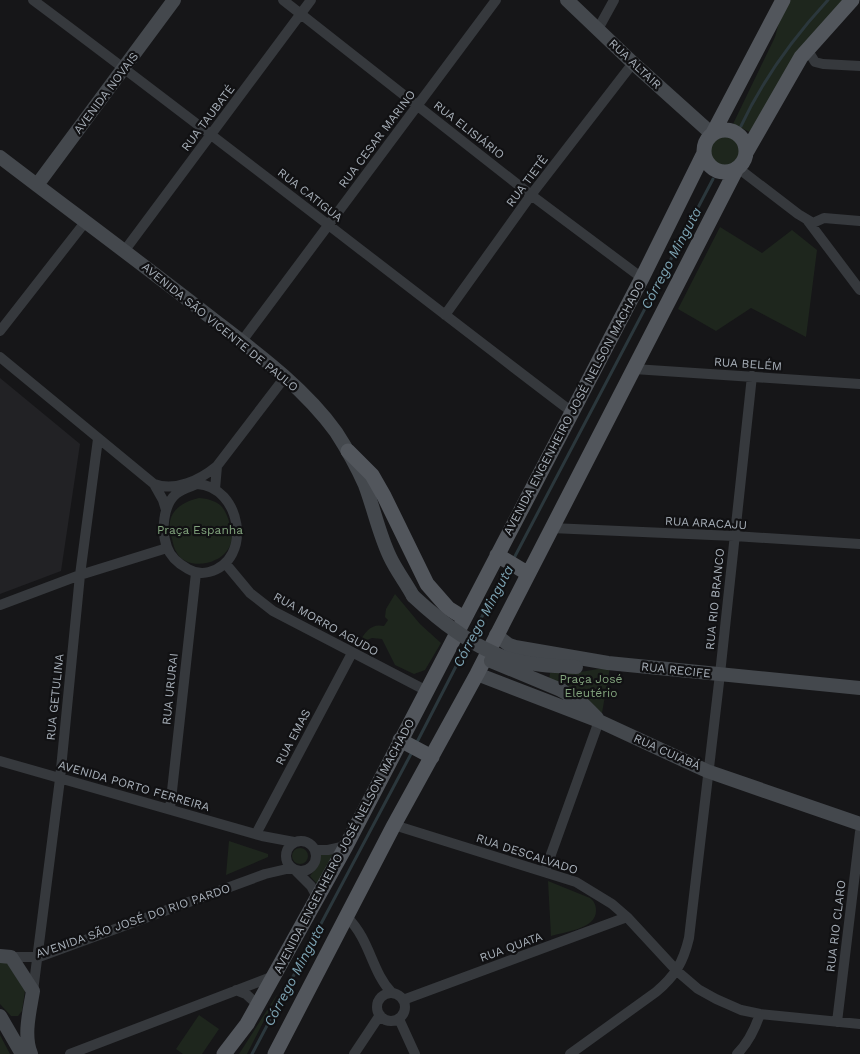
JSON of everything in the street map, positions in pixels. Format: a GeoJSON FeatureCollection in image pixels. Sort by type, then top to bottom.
{"type":"FeatureCollection","features":[{"type":"Feature","properties":{"kind":"main road","name":"AVENIDA NOVAIS"},"geometry":{"type":"LineString","coordinates":[[37,185],[174,0]]}},
{"type":"Feature","properties":{"kind":"main road","name":"RUA ALTAIR"},"geometry":{"type":"LineString","coordinates":[[567,0],[708,138]]}},
{"type":"Feature","properties":{"kind":"main road","name":"AVENIDA ENGENHEIRO JOSÉ NELSON MACHADO"},"geometry":{"type":"LineString","coordinates":[[224,1054],[247,1024],[346,846],[415,748],[477,674],[496,635],[512,564],[572,412],[642,278],[708,138],[783,0]]}},
{"type":"Feature","properties":{"kind":"main road","name":"AVENIDA ENGENHEIRO JOSÉ NELSON MACHADO"},"geometry":{"type":"LineString","coordinates":[[275,1054],[394,825],[415,748],[427,692],[464,618],[512,564],[551,528],[742,164],[801,57],[852,0]]}},
{"type":"Feature","properties":{"kind":"main road"},"geometry":{"type":"LineString","coordinates":[[727,129],[737,133],[745,141],[742,164],[728,172],[717,171],[708,164],[708,138],[727,129]]}},
{"type":"Feature","properties":{"kind":"main road","name":"AVENIDA SÃO VICENTE DE PAULO"},"geometry":{"type":"LineString","coordinates":[[0,157],[125,250],[242,342],[286,377],[311,402],[348,451],[365,486],[390,558],[434,623],[451,639],[478,655],[560,690],[582,703],[599,720]]}},
{"type":"Feature","properties":{"kind":"main road"},"geometry":{"type":"LineString","coordinates":[[348,451],[372,476],[384,496],[427,584],[448,608],[464,618]]}},
{"type":"Feature","properties":{"kind":"main road","name":"AVENIDA SÃO VICENTE DE PAULO"},"geometry":{"type":"LineString","coordinates":[[414,596],[444,623],[491,652],[528,663],[576,667],[608,663]]}},
{"type":"Feature","properties":{"kind":"main road","name":"RUA RECIFE"},"geometry":{"type":"LineString","coordinates":[[496,635],[509,645],[515,647],[608,663],[860,688]]}},
{"type":"Feature","properties":{"kind":"main road","name":"RUA CUIABÁ"},"geometry":{"type":"LineString","coordinates":[[477,674],[599,720],[708,771],[860,824]]}},
{"type":"Feature","properties":{"kind":"main road"},"geometry":{"type":"LineString","coordinates":[[6,956],[33,991],[28,1046],[31,1054]]}},
{"type":"Feature","properties":{"kind":"main road"},"geometry":{"type":"LineString","coordinates":[[0,1016],[15,1020],[30,1016]]}},
{"type":"Feature","properties":{"kind":"main road"},"geometry":{"type":"LineString","coordinates":[[0,1016],[22,1054]]}},
{"type":"Feature","properties":{"kind":"street","name":"RUA CATIGUA"},"geometry":{"type":"LineString","coordinates":[[33,0],[212,134],[572,412]]}},
{"type":"Feature","properties":{"kind":"street","name":"RUA ELISIÁRIO"},"geometry":{"type":"LineString","coordinates":[[283,0],[531,195],[642,278]]}},
{"type":"Feature","properties":{"kind":"street","name":"RUA TAUBATÉ"},"geometry":{"type":"LineString","coordinates":[[125,250],[311,0]]}},
{"type":"Feature","properties":{"kind":"street","name":"RUA CESAR MARINO"},"geometry":{"type":"LineString","coordinates":[[242,342],[496,0]]}},
{"type":"Feature","properties":{"kind":"street"},"geometry":{"type":"LineString","coordinates":[[598,29],[614,0]]}},
{"type":"Feature","properties":{"kind":"street"},"geometry":{"type":"LineString","coordinates":[[807,49],[815,62],[860,66]]}},
{"type":"Feature","properties":{"kind":"street","name":"RUA TIETÊ"},"geometry":{"type":"LineString","coordinates":[[445,315],[531,195],[633,63]]}},
{"type":"Feature","properties":{"kind":"street"},"geometry":{"type":"LineString","coordinates":[[742,164],[798,214],[812,222]]}},
{"type":"Feature","properties":{"kind":"street"},"geometry":{"type":"LineString","coordinates":[[817,233],[820,223],[824,218]]}},
{"type":"Feature","properties":{"kind":"street"},"geometry":{"type":"LineString","coordinates":[[860,221],[824,218],[812,222],[808,221],[860,290]]}},
{"type":"Feature","properties":{"kind":"street"},"geometry":{"type":"LineString","coordinates":[[0,331],[86,221]]}},
{"type":"Feature","properties":{"kind":"street"},"geometry":{"type":"LineString","coordinates":[[0,357],[154,484],[162,487],[173,487],[205,476],[217,466],[286,377]]}},
{"type":"Feature","properties":{"kind":"street","name":"RUA BELÉM"},"geometry":{"type":"LineString","coordinates":[[634,369],[860,384]]}},
{"type":"Feature","properties":{"kind":"street","name":"RUA RIO BRANCO"},"geometry":{"type":"LineString","coordinates":[[677,971],[684,957],[689,938],[752,376]]}},
{"type":"Feature","properties":{"kind":"street","name":"RUA GETULINA"},"geometry":{"type":"LineString","coordinates":[[33,991],[39,957],[60,778],[80,575],[98,439]]}},
{"type":"Feature","properties":{"kind":"street"},"geometry":{"type":"LineString","coordinates":[[215,489],[217,466]]}},
{"type":"Feature","properties":{"kind":"street"},"geometry":{"type":"LineString","coordinates":[[154,484],[164,500],[166,510],[164,536],[167,548],[179,562],[196,573],[212,571],[225,563],[230,557],[236,538],[236,522],[234,512],[222,494],[207,485],[197,484],[177,493],[166,510]]}},
{"type":"Feature","properties":{"kind":"street","name":"RUA ARACAJU"},"geometry":{"type":"LineString","coordinates":[[551,528],[860,544]]}},
{"type":"Feature","properties":{"kind":"street"},"geometry":{"type":"LineString","coordinates":[[0,605],[80,575],[167,548]]}},
{"type":"Feature","properties":{"kind":"street","name":"RUA MORRO AGUDO"},"geometry":{"type":"LineString","coordinates":[[225,563],[250,593],[263,604],[427,692]]}},
{"type":"Feature","properties":{"kind":"street","name":"RUA URURAI"},"geometry":{"type":"LineString","coordinates":[[170,809],[196,573]]}},
{"type":"Feature","properties":{"kind":"street","name":"RUA EMAS"},"geometry":{"type":"LineString","coordinates":[[259,835],[352,653]]}},
{"type":"Feature","properties":{"kind":"street"},"geometry":{"type":"LineString","coordinates":[[545,871],[599,720]]}},
{"type":"Feature","properties":{"kind":"street","name":"AVENIDA PORTO FERREIRA"},"geometry":{"type":"LineString","coordinates":[[0,761],[259,835],[294,842]]}},
{"type":"Feature","properties":{"kind":"street","name":"RUA DESCALVADO"},"geometry":{"type":"LineString","coordinates":[[394,825],[576,882],[596,893],[627,917],[677,971],[698,989],[741,1010],[760,1014],[860,1024]]}},
{"type":"Feature","properties":{"kind":"street","name":"RUA RIO CLARO"},"geometry":{"type":"LineString","coordinates":[[837,1022],[860,832]]}},
{"type":"Feature","properties":{"kind":"street","name":"AVENIDA PORTO FERREIRA"},"geometry":{"type":"LineString","coordinates":[[259,835],[312,886],[318,899]]}},
{"type":"Feature","properties":{"kind":"street"},"geometry":{"type":"LineString","coordinates":[[304,841],[309,843],[315,850],[315,861],[308,870],[290,863],[289,846],[294,842],[304,841]]}},
{"type":"Feature","properties":{"kind":"street"},"geometry":{"type":"LineString","coordinates":[[315,850],[328,850],[346,846]]}},
{"type":"Feature","properties":{"kind":"street","name":"AVENIDA SÃO JOSÉ DO RIO PARDO"},"geometry":{"type":"LineString","coordinates":[[6,956],[39,957],[265,874],[290,863]]}},
{"type":"Feature","properties":{"kind":"street"},"geometry":{"type":"LineString","coordinates":[[347,917],[360,931],[384,985],[392,994],[403,1000],[405,1010],[399,1018],[388,1021],[380,1015],[378,1006],[384,985]]}},
{"type":"Feature","properties":{"kind":"street","name":"RUA QUATA"},"geometry":{"type":"LineString","coordinates":[[403,1000],[627,917]]}},
{"type":"Feature","properties":{"kind":"street"},"geometry":{"type":"LineString","coordinates":[[570,1054],[656,992],[677,971]]}},
{"type":"Feature","properties":{"kind":"street"},"geometry":{"type":"LineString","coordinates":[[70,1054],[275,976]]}},
{"type":"Feature","properties":{"kind":"street"},"geometry":{"type":"LineString","coordinates":[[236,990],[246,994],[258,1005]]}},
{"type":"Feature","properties":{"kind":"street"},"geometry":{"type":"LineString","coordinates":[[381,998],[392,994]]}},
{"type":"Feature","properties":{"kind":"street"},"geometry":{"type":"LineString","coordinates":[[737,1054],[755,1029],[760,1014]]}},
{"type":"Feature","properties":{"kind":"street"},"geometry":{"type":"LineString","coordinates":[[354,1054],[380,1015]]}},
{"type":"Feature","properties":{"kind":"street"},"geometry":{"type":"LineString","coordinates":[[399,1018],[415,1054]]}},
{"type":"Feature","properties":{"kind":"shaded area"},"geometry":{"type":"Polygon","coordinates":[[[0,378],[80,444],[61,571],[0,594],[0,378]]]}},
{"type":"Feature","properties":{"kind":"green space"},"geometry":{"type":"Polygon","coordinates":[[[788,0],[846,0],[752,133],[733,124],[775,37],[782,11],[788,0]]]}},
{"type":"Feature","properties":{"kind":"green space"},"geometry":{"type":"Polygon","coordinates":[[[724,136],[735,140],[739,151],[735,162],[724,166],[713,162],[709,151],[713,140],[724,136]]]}},
{"type":"Feature","properties":{"kind":"green space"},"geometry":{"type":"Polygon","coordinates":[[[720,227],[762,253],[792,230],[817,250],[806,337],[751,308],[716,331],[678,309],[720,227]]]}},
{"type":"Feature","properties":{"kind":"green space","name":"Praça Espanha"},"geometry":{"type":"Polygon","coordinates":[[[199,498],[212,500],[220,505],[228,518],[232,540],[228,549],[218,559],[194,564],[184,560],[176,551],[170,531],[170,524],[171,517],[179,507],[184,503],[199,498]]]}},
{"type":"Feature","properties":{"kind":"green space"},"geometry":{"type":"Polygon","coordinates":[[[395,594],[420,624],[441,643],[425,670],[414,674],[395,665],[382,639],[372,638],[359,643],[369,629],[379,625],[384,626],[388,620],[385,617],[386,609],[395,594]]]}},
{"type":"Feature","properties":{"kind":"green space","name":"Praça José Eleutério"},"geometry":{"type":"Polygon","coordinates":[[[610,667],[602,713],[577,694],[549,681],[550,673],[580,672],[610,667]]]}},
{"type":"Feature","properties":{"kind":"green space"},"geometry":{"type":"Polygon","coordinates":[[[229,841],[268,854],[268,857],[226,875],[229,841]]]}},
{"type":"Feature","properties":{"kind":"green space"},"geometry":{"type":"Polygon","coordinates":[[[300,848],[308,856],[300,864],[292,856],[300,848]]]}},
{"type":"Feature","properties":{"kind":"green space"},"geometry":{"type":"Polygon","coordinates":[[[334,854],[318,885],[310,876],[319,864],[319,855],[334,854]]]}},
{"type":"Feature","properties":{"kind":"green space"},"geometry":{"type":"Polygon","coordinates":[[[548,881],[590,898],[594,902],[596,911],[595,917],[591,922],[578,929],[551,936],[548,881]]]}},
{"type":"Feature","properties":{"kind":"green space"},"geometry":{"type":"Polygon","coordinates":[[[4,958],[25,991],[22,1011],[18,1016],[11,1016],[0,1004],[0,960],[4,958]]]}},
{"type":"Feature","properties":{"kind":"green space"},"geometry":{"type":"Polygon","coordinates":[[[278,993],[247,1054],[239,1054],[278,993]]]}},
{"type":"Feature","properties":{"kind":"green space"},"geometry":{"type":"Polygon","coordinates":[[[199,1015],[219,1029],[202,1054],[183,1054],[176,1049],[199,1015]]]}},
{"type":"Feature","properties":{"kind":"green space"},"geometry":{"type":"Polygon","coordinates":[[[0,1035],[10,1054],[0,1054],[0,1035]]]}},
{"type":"Feature","properties":{"kind":"waterway","name":"Córrego Minguta"},"geometry":{"type":"LineString","coordinates":[[741,126],[769,75],[803,29],[828,0]]}},
{"type":"Feature","properties":{"kind":"waterway","name":"Córrego Minguta"},"geometry":{"type":"LineString","coordinates":[[513,560],[713,179]]}},
{"type":"Feature","properties":{"kind":"waterway","name":"Córrego Minguta"},"geometry":{"type":"LineString","coordinates":[[471,637],[508,568]]}},
{"type":"Feature","properties":{"kind":"waterway","name":"Córrego Minguta"},"geometry":{"type":"LineString","coordinates":[[416,744],[468,643]]}},
{"type":"Feature","properties":{"kind":"waterway","name":"Córrego Minguta"},"geometry":{"type":"LineString","coordinates":[[252,1054],[412,752]]}}]}
